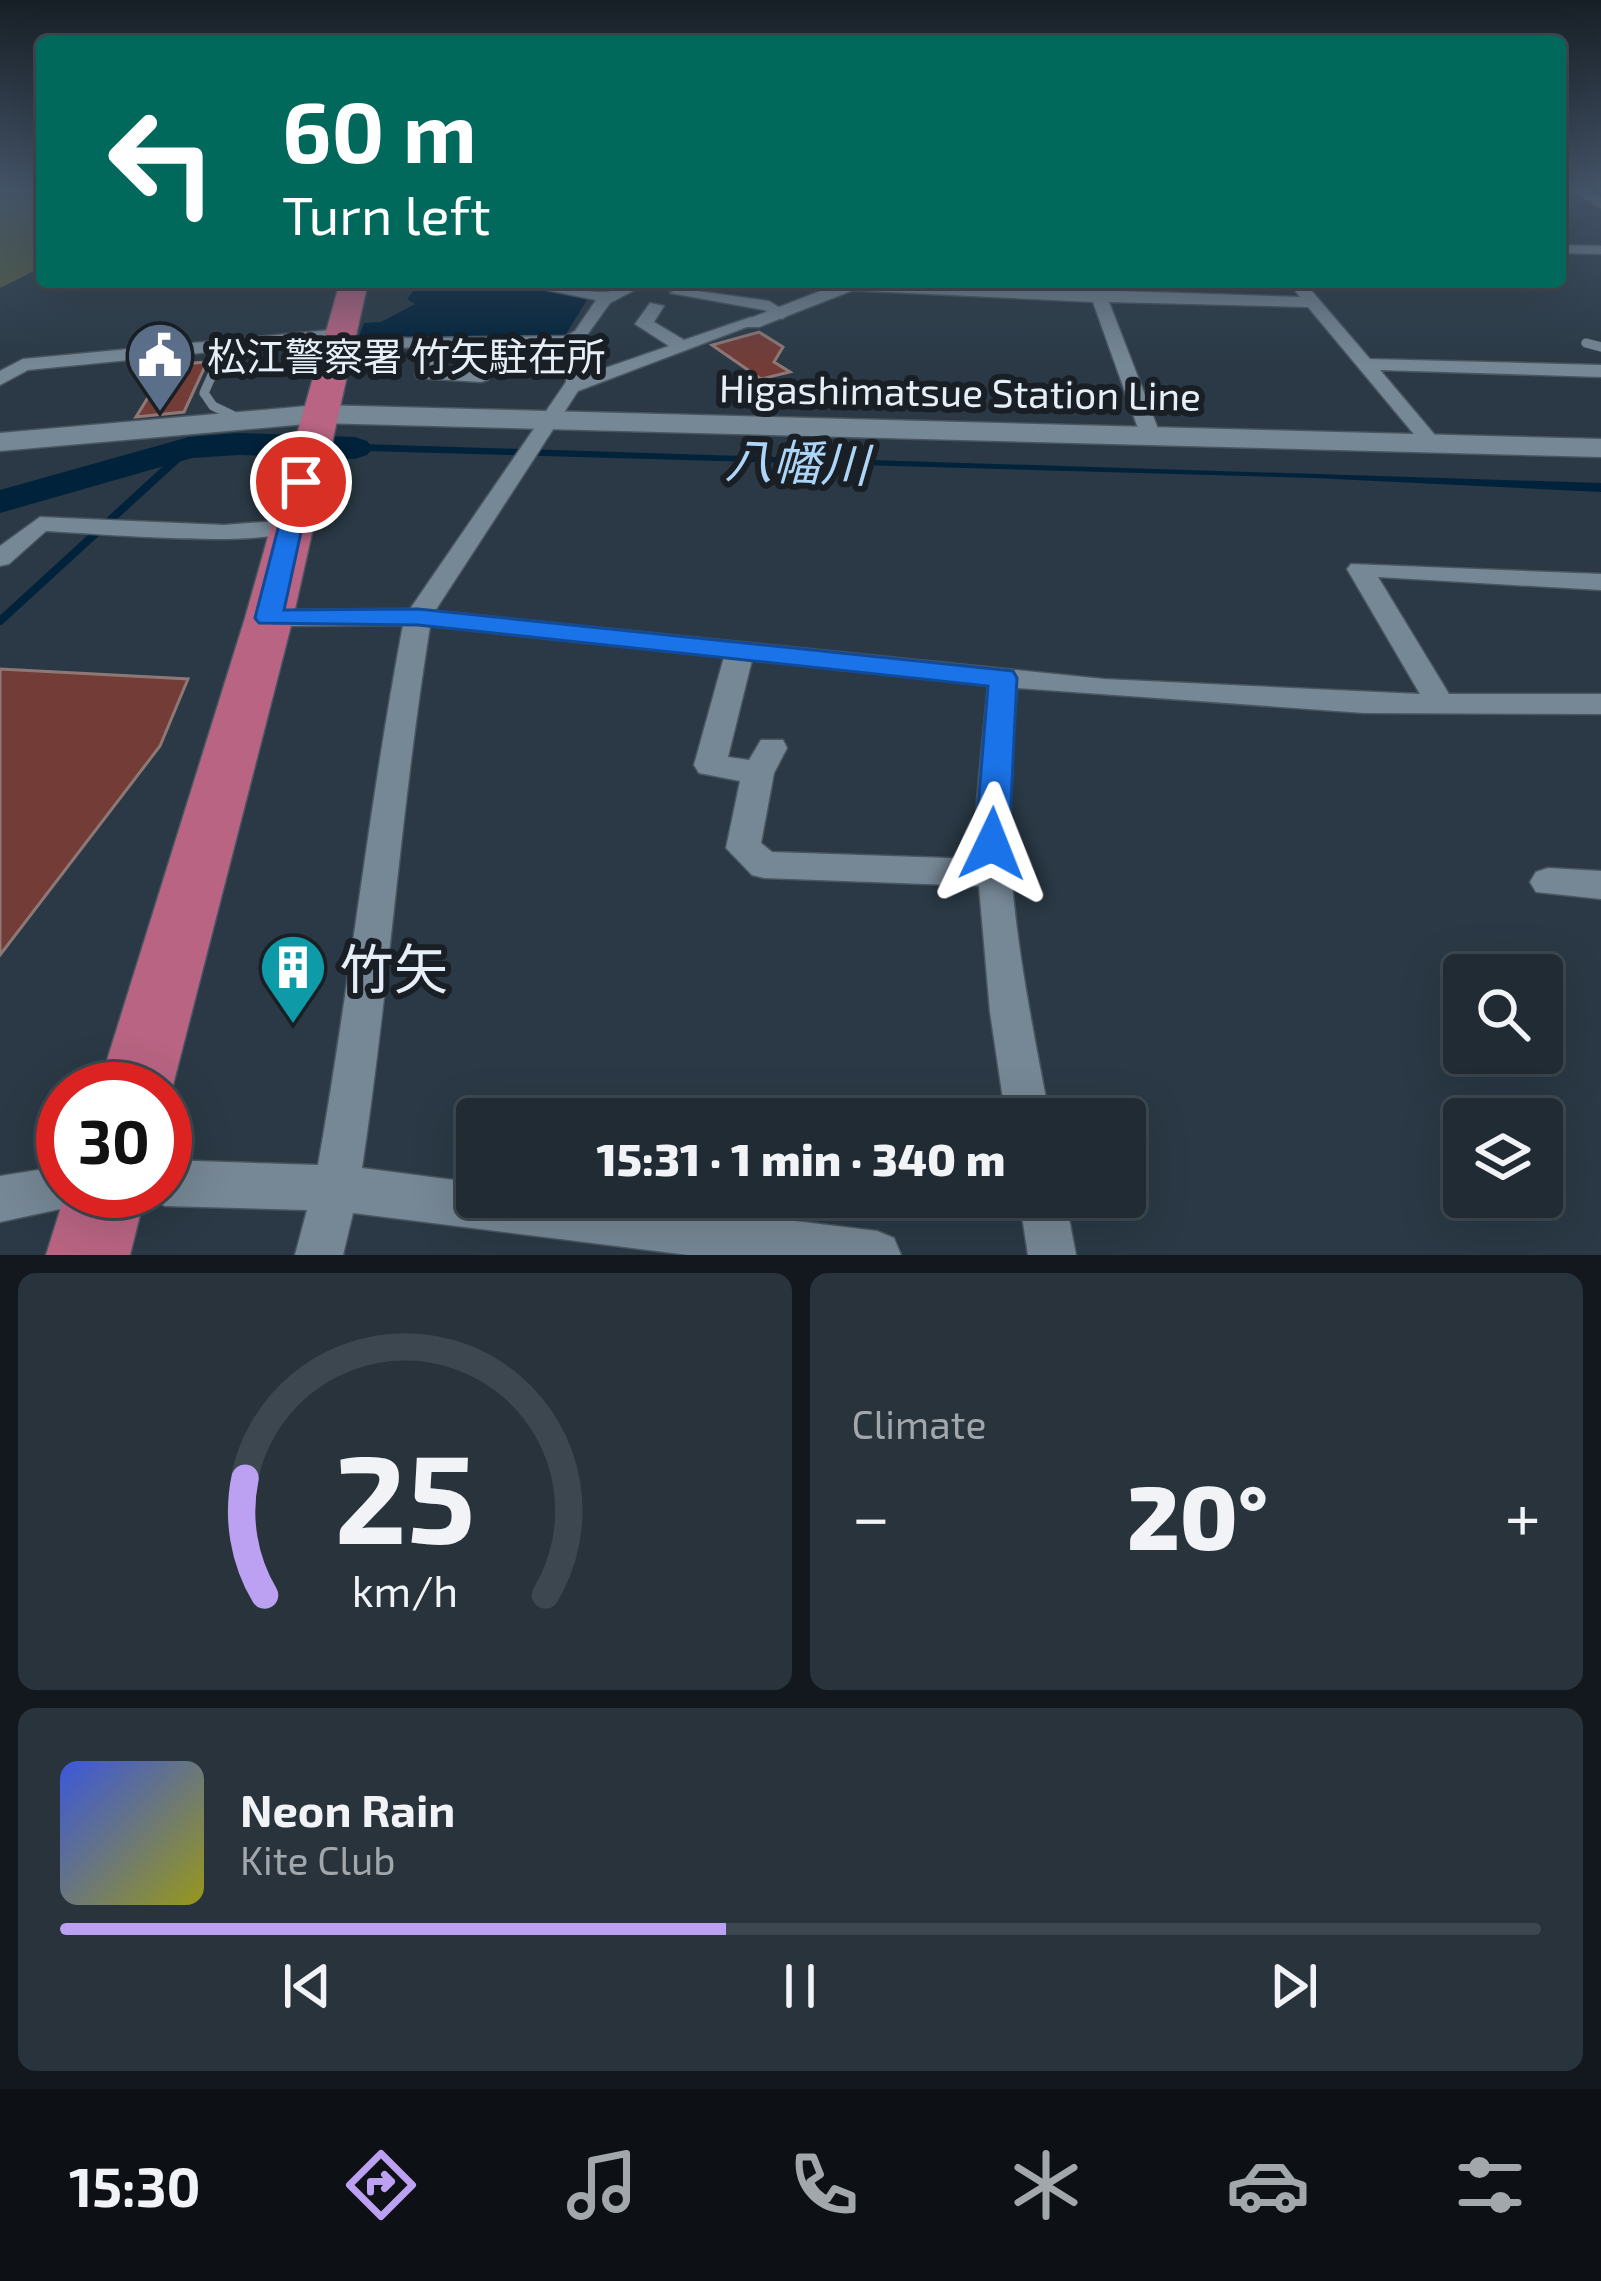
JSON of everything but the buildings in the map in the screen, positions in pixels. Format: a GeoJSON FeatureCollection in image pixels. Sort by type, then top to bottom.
{"type":"FeatureCollection","features":[{"type":"Feature","properties":{"kind":"highway"},"geometry":{"type":"LineString","coordinates":[[143,1062],[269,618],[352,288]]}},
{"type":"Feature","properties":{"kind":"highway"},"geometry":{"type":"LineString","coordinates":[[88,1255],[98,1218]]}},
{"type":"Feature","properties":{"kind":"main road","name":"Higashimatsue Station Line"},"geometry":{"type":"LineString","coordinates":[[0,442],[231,422],[313,435],[547,421],[1430,440],[1601,448]]}},
{"type":"Feature","properties":{"kind":"street"},"geometry":{"type":"LineString","coordinates":[[1566,249],[1601,250]]}},
{"type":"Feature","properties":{"kind":"street"},"geometry":{"type":"LineString","coordinates":[[549,288],[601,297],[626,288]]}},
{"type":"Feature","properties":{"kind":"street"},"geometry":{"type":"LineString","coordinates":[[581,288],[601,297]]}},
{"type":"Feature","properties":{"kind":"street"},"geometry":{"type":"LineString","coordinates":[[690,288],[678,293],[769,306],[782,314]]}},
{"type":"Feature","properties":{"kind":"street"},"geometry":{"type":"LineString","coordinates":[[319,1255],[336,1188],[368,1002],[389,783],[418,617],[524,453],[576,384],[850,288]]}},
{"type":"Feature","properties":{"kind":"street"},"geometry":{"type":"LineString","coordinates":[[918,288],[1312,302]]}},
{"type":"Feature","properties":{"kind":"street"},"geometry":{"type":"LineString","coordinates":[[1302,288],[1430,440]]}},
{"type":"Feature","properties":{"kind":"street"},"geometry":{"type":"LineString","coordinates":[[0,379],[23,365],[225,346],[339,339],[569,341],[581,335],[601,297]]}},
{"type":"Feature","properties":{"kind":"street"},"geometry":{"type":"LineString","coordinates":[[1099,297],[1150,434]]}},
{"type":"Feature","properties":{"kind":"street"},"geometry":{"type":"LineString","coordinates":[[656,306],[643,323],[682,346]]}},
{"type":"Feature","properties":{"kind":"street"},"geometry":{"type":"LineString","coordinates":[[444,341],[424,374],[481,376]]}},
{"type":"Feature","properties":{"kind":"street"},"geometry":{"type":"LineString","coordinates":[[569,341],[577,360],[576,384]]}},
{"type":"Feature","properties":{"kind":"street"},"geometry":{"type":"LineString","coordinates":[[1364,364],[1601,371]]}},
{"type":"Feature","properties":{"kind":"street"},"geometry":{"type":"LineString","coordinates":[[0,559],[40,524],[224,532],[290,527]]}},
{"type":"Feature","properties":{"kind":"street"},"geometry":{"type":"LineString","coordinates":[[1441,704],[1360,569],[1601,581]]}},
{"type":"Feature","properties":{"kind":"street"},"geometry":{"type":"LineString","coordinates":[[269,618],[418,617],[1104,688],[1441,704],[1601,704]]}},
{"type":"Feature","properties":{"kind":"street"},"geometry":{"type":"LineString","coordinates":[[740,651],[710,765],[765,761],[743,848],[764,865],[995,873]]}},
{"type":"Feature","properties":{"kind":"street"},"geometry":{"type":"LineString","coordinates":[[1003,678],[993,800],[995,873],[1024,1098]]}},
{"type":"Feature","properties":{"kind":"street"},"geometry":{"type":"LineString","coordinates":[[1548,882],[1601,885]]}},
{"type":"Feature","properties":{"kind":"street"},"geometry":{"type":"LineString","coordinates":[[192,1184],[336,1188],[877,1255]]}},
{"type":"Feature","properties":{"kind":"street"},"geometry":{"type":"LineString","coordinates":[[0,1199],[36,1193]]}},
{"type":"Feature","properties":{"kind":"street"},"geometry":{"type":"LineString","coordinates":[[1046,1218],[1052,1255]]}},
{"type":"Feature","properties":{"kind":"lane"},"geometry":{"type":"LineString","coordinates":[[1586,344],[1601,347]]}},
{"type":"Feature","properties":{"kind":"lane"},"geometry":{"type":"LineString","coordinates":[[225,346],[204,393],[213,406],[232,415],[231,422]]}},
{"type":"Feature","properties":{"kind":"green space"},"geometry":{"type":"Polygon","coordinates":[[[0,247],[36,247],[36,270],[0,288],[0,247]]]}},
{"type":"Feature","properties":{"kind":"water"},"geometry":{"type":"Polygon","coordinates":[[[416,288],[538,288],[590,295],[566,334],[553,337],[359,336],[364,323],[381,322],[415,304],[407,299],[416,288]]]}},
{"type":"Feature","properties":{"kind":"water"},"geometry":{"type":"Polygon","coordinates":[[[330,443],[1601,483],[1601,492],[1314,478],[330,450],[330,443]]]}},
{"type":"Feature","properties":{"kind":"waterway","name":"八幡川"},"geometry":{"type":"LineString","coordinates":[[0,502],[189,448],[238,444],[355,448]]}},
{"type":"Feature","properties":{"kind":"waterway","name":"八幡川"},"geometry":{"type":"LineString","coordinates":[[176,460],[189,448]]}},
{"type":"Feature","properties":{"kind":"waterway"},"geometry":{"type":"LineString","coordinates":[[0,621],[179,457]]}},
{"type":"Feature","properties":{"kind":"place","name":"松江警察署 竹矢駐在所"},"geometry":{"type":"Point","coordinates":[160,414]}},
{"type":"Feature","properties":{"kind":"place","name":"竹矢"},"geometry":{"type":"Point","coordinates":[293,1026]}},
{"type":"Feature","properties":{"kind":"route"},"geometry":{"type":"LineString","coordinates":[[301,482],[269,618],[418,617],[1003,678],[992,844]]}}]}
